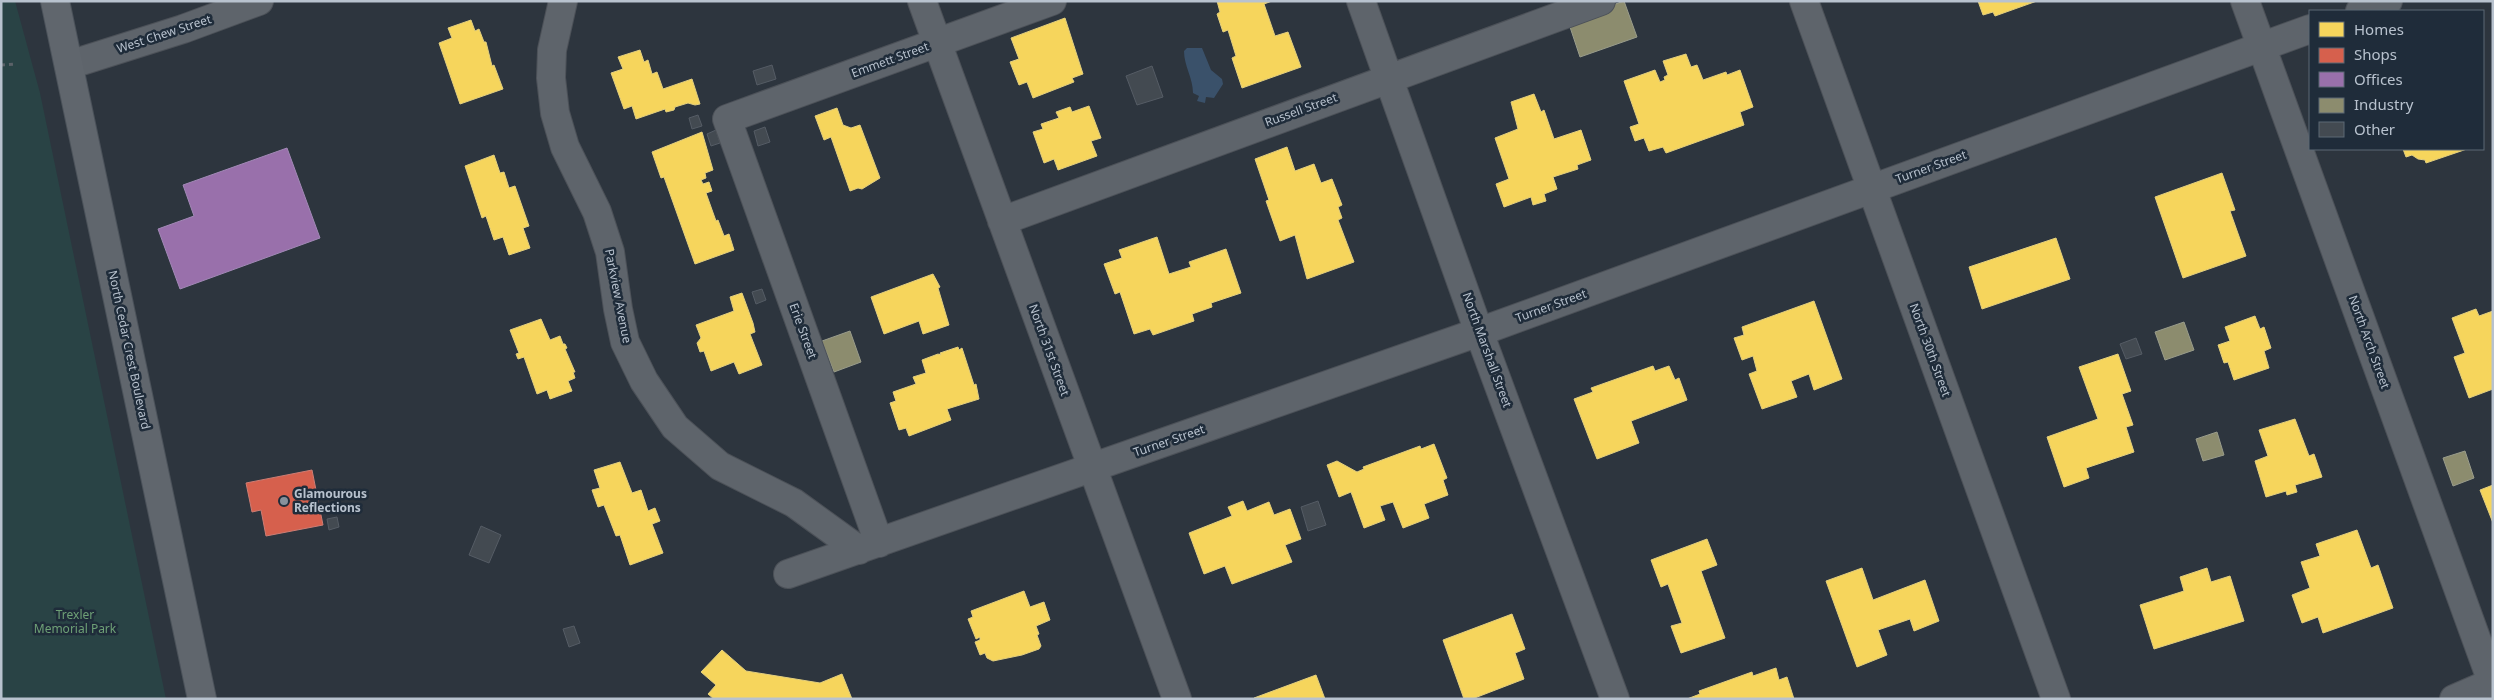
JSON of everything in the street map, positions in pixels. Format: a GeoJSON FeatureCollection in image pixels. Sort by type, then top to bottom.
{"type":"FeatureCollection","features":[{"type":"Feature","properties":{"kind":"main road","name":"North Cedar Crest Boulevard"},"geometry":{"type":"LineString","coordinates":[[55,1],[202,699]]}},
{"type":"Feature","properties":{"kind":"street","name":"West Chew Street"},"geometry":{"type":"LineString","coordinates":[[69,65],[182,29],[260,1]]}},
{"type":"Feature","properties":{"kind":"street","name":"Parkview Avenue"},"geometry":{"type":"LineString","coordinates":[[563,1],[552,50],[551,78],[555,113],[565,147],[597,212],[610,252],[618,310],[625,342],[644,381],[675,427],[720,466],[794,503],[869,546]]}},
{"type":"Feature","properties":{"kind":"street","name":"North 31st Street"},"geometry":{"type":"LineString","coordinates":[[922,1],[1091,468],[1177,699]]}},
{"type":"Feature","properties":{"kind":"street","name":"Emmett Street"},"geometry":{"type":"LineString","coordinates":[[727,119],[1052,1]]}},
{"type":"Feature","properties":{"kind":"street","name":"North Marshall Street"},"geometry":{"type":"LineString","coordinates":[[1361,1],[1479,332],[1615,699]]}},
{"type":"Feature","properties":{"kind":"street","name":"Russell Street"},"geometry":{"type":"LineString","coordinates":[[1002,221],[1389,78],[1572,6],[1601,1]]}},
{"type":"Feature","properties":{"kind":"street","name":"North 30th Street"},"geometry":{"type":"LineString","coordinates":[[1804,1],[2056,699]]}},
{"type":"Feature","properties":{"kind":"street","name":"North Arch Street"},"geometry":{"type":"LineString","coordinates":[[2246,1],[2493,682]]}},
{"type":"Feature","properties":{"kind":"street"},"geometry":{"type":"LineString","coordinates":[[2363,10],[2388,1]]}},
{"type":"Feature","properties":{"kind":"street","name":"Turner Street"},"geometry":{"type":"LineString","coordinates":[[788,574],[1479,332],[2309,29]]}},
{"type":"Feature","properties":{"kind":"street","name":"Erie Street"},"geometry":{"type":"LineString","coordinates":[[727,119],[869,546]]}},
{"type":"Feature","properties":{"kind":"street"},"geometry":{"type":"LineString","coordinates":[[2454,699],[2493,682]]}},
{"type":"Feature","properties":{"kind":"path"},"geometry":{"type":"LineString","coordinates":[[1,65],[15,64]]}},
{"type":"Feature","properties":{"kind":"green space","name":"Trexler Memorial Park"},"geometry":{"type":"Polygon","coordinates":[[[1,1],[15,1],[40,93],[166,699],[1,699],[1,1]]]}},
{"type":"Feature","properties":{"kind":"water"},"geometry":{"type":"Polygon","coordinates":[[[1187,48],[1202,48],[1211,70],[1222,79],[1223,84],[1214,98],[1206,97],[1205,103],[1197,101],[1199,96],[1193,93],[1192,82],[1184,56],[1184,51],[1187,48]]]}},
{"type":"Feature","properties":{"kind":"building: Homes"},"geometry":{"type":"Polygon","coordinates":[[[1217,1],[1272,1],[1264,4],[1275,36],[1288,32],[1301,67],[1242,88],[1232,58],[1236,56],[1228,30],[1223,32],[1217,14],[1220,12],[1217,1]]]}},
{"type":"Feature","properties":{"kind":"building: Homes"},"geometry":{"type":"Polygon","coordinates":[[[1978,1],[2037,1],[1995,16],[1993,12],[1983,15],[1978,1]]]}},
{"type":"Feature","properties":{"kind":"building: Homes"},"geometry":{"type":"Polygon","coordinates":[[[1065,18],[1083,74],[1072,78],[1074,82],[1033,98],[1027,82],[1019,85],[1010,62],[1019,59],[1011,38],[1065,18]]]}},
{"type":"Feature","properties":{"kind":"building: Homes"},"geometry":{"type":"Polygon","coordinates":[[[471,20],[475,31],[479,29],[484,42],[486,42],[492,66],[494,65],[503,89],[460,104],[439,43],[452,38],[448,28],[471,20]]]}},
{"type":"Feature","properties":{"kind":"building: Homes"},"geometry":{"type":"Polygon","coordinates":[[[640,50],[644,62],[648,60],[652,74],[657,72],[663,89],[692,79],[700,104],[688,103],[675,107],[674,110],[666,112],[665,109],[636,119],[632,106],[624,109],[611,73],[623,69],[618,57],[640,50]]]}},
{"type":"Feature","properties":{"kind":"building: Homes"},"geometry":{"type":"Polygon","coordinates":[[[1686,54],[1691,67],[1697,65],[1703,80],[1726,72],[1727,75],[1740,70],[1753,107],[1740,112],[1744,125],[1666,153],[1663,147],[1649,151],[1644,138],[1635,141],[1630,127],[1639,124],[1624,81],[1655,70],[1660,82],[1665,80],[1664,77],[1668,75],[1663,61],[1686,54]]]}},
{"type":"Feature","properties":{"kind":"building: Homes"},"geometry":{"type":"Polygon","coordinates":[[[1534,94],[1541,112],[1544,110],[1554,139],[1581,130],[1591,160],[1577,165],[1578,169],[1553,177],[1557,189],[1544,194],[1546,201],[1533,205],[1531,197],[1504,207],[1496,184],[1509,179],[1495,138],[1518,129],[1511,102],[1534,94]]]}},
{"type":"Feature","properties":{"kind":"building: Homes"},"geometry":{"type":"Polygon","coordinates":[[[1089,106],[1101,138],[1091,141],[1097,156],[1058,170],[1054,159],[1044,163],[1033,132],[1043,129],[1041,124],[1059,118],[1056,112],[1070,107],[1072,112],[1089,106]]]}},
{"type":"Feature","properties":{"kind":"building: Homes"},"geometry":{"type":"Polygon","coordinates":[[[837,108],[843,125],[851,128],[860,125],[880,178],[862,189],[858,188],[850,191],[831,137],[824,140],[815,116],[837,108]]]}},
{"type":"Feature","properties":{"kind":"building: Homes"},"geometry":{"type":"Polygon","coordinates":[[[702,132],[713,170],[705,173],[706,178],[701,180],[703,184],[709,182],[712,191],[706,193],[716,221],[718,220],[724,236],[729,234],[734,250],[695,264],[664,177],[661,178],[652,152],[702,132]]]}},
{"type":"Feature","properties":{"kind":"building: Homes"},"geometry":{"type":"Polygon","coordinates":[[[1287,147],[1295,171],[1314,164],[1321,183],[1332,179],[1342,205],[1338,207],[1342,218],[1338,220],[1354,262],[1307,279],[1295,235],[1280,241],[1266,201],[1269,200],[1255,159],[1287,147]]]}},
{"type":"Feature","properties":{"kind":"building: Homes"},"geometry":{"type":"Polygon","coordinates":[[[2403,150],[2464,150],[2426,163],[2425,160],[2418,159],[2412,155],[2406,157],[2403,150]]]}},
{"type":"Feature","properties":{"kind":"building: Homes"},"geometry":{"type":"Polygon","coordinates":[[[494,155],[500,173],[504,172],[509,188],[515,186],[529,226],[523,228],[530,248],[509,255],[503,237],[494,240],[486,216],[482,218],[465,166],[494,155]]]}},
{"type":"Feature","properties":{"kind":"building: Homes"},"geometry":{"type":"Polygon","coordinates":[[[2222,173],[2235,210],[2230,211],[2246,256],[2183,278],[2155,197],[2222,173]]]}},
{"type":"Feature","properties":{"kind":"building: Homes"},"geometry":{"type":"Polygon","coordinates":[[[1157,237],[1169,274],[1191,267],[1189,262],[1226,249],[1241,293],[1211,303],[1212,307],[1192,314],[1194,321],[1153,335],[1150,329],[1134,334],[1120,292],[1115,294],[1104,264],[1122,258],[1119,250],[1157,237]]]}},
{"type":"Feature","properties":{"kind":"building: Homes"},"geometry":{"type":"Polygon","coordinates":[[[2056,238],[2070,279],[1982,309],[1969,267],[2056,238]]]}},
{"type":"Feature","properties":{"kind":"building: Homes"},"geometry":{"type":"Polygon","coordinates":[[[933,274],[940,287],[938,288],[949,325],[923,334],[919,321],[884,334],[871,297],[933,274]]]}},
{"type":"Feature","properties":{"kind":"building: Homes"},"geometry":{"type":"Polygon","coordinates":[[[742,293],[755,332],[750,334],[762,365],[739,374],[734,362],[711,371],[704,351],[700,352],[697,343],[701,338],[696,325],[734,311],[730,297],[742,293]]]}},
{"type":"Feature","properties":{"kind":"building: Homes"},"geometry":{"type":"Polygon","coordinates":[[[1814,301],[1842,379],[1814,390],[1809,374],[1791,381],[1797,397],[1762,409],[1749,374],[1757,371],[1753,356],[1742,360],[1734,338],[1744,335],[1742,327],[1814,301]]]}},
{"type":"Feature","properties":{"kind":"building: Homes"},"geometry":{"type":"Polygon","coordinates":[[[2476,309],[2479,316],[2493,311],[2493,389],[2469,398],[2454,357],[2465,353],[2452,318],[2476,309]]]}},
{"type":"Feature","properties":{"kind":"building: Homes"},"geometry":{"type":"Polygon","coordinates":[[[2255,316],[2260,329],[2264,327],[2271,348],[2264,351],[2269,368],[2234,380],[2228,362],[2224,363],[2218,345],[2230,341],[2225,327],[2255,316]]]}},
{"type":"Feature","properties":{"kind":"building: Homes"},"geometry":{"type":"Polygon","coordinates":[[[541,319],[550,340],[560,336],[567,348],[565,349],[575,372],[573,372],[575,378],[568,381],[572,391],[550,399],[547,390],[537,394],[524,357],[518,359],[516,354],[519,353],[510,330],[541,319]]]}},
{"type":"Feature","properties":{"kind":"building: Homes"},"geometry":{"type":"Polygon","coordinates":[[[958,347],[959,350],[962,348],[974,385],[976,384],[979,399],[947,409],[951,420],[909,436],[906,428],[899,430],[890,403],[896,401],[893,392],[916,384],[913,377],[926,373],[922,360],[938,354],[941,355],[940,353],[958,347]]]}},
{"type":"Feature","properties":{"kind":"building: Homes"},"geometry":{"type":"Polygon","coordinates":[[[2118,354],[2131,391],[2122,394],[2133,425],[2126,427],[2134,452],[2086,468],[2089,478],[2064,487],[2047,437],[2098,419],[2079,367],[2118,354]]]}},
{"type":"Feature","properties":{"kind":"building: Homes"},"geometry":{"type":"Polygon","coordinates":[[[1653,366],[1655,371],[1669,366],[1675,380],[1679,378],[1687,400],[1631,421],[1639,443],[1597,459],[1574,399],[1593,392],[1591,388],[1653,366]]]}},
{"type":"Feature","properties":{"kind":"building: Homes"},"geometry":{"type":"Polygon","coordinates":[[[2295,419],[2309,456],[2314,454],[2322,477],[2295,485],[2297,492],[2287,495],[2286,491],[2266,497],[2255,461],[2268,456],[2259,430],[2295,419]]]}},
{"type":"Feature","properties":{"kind":"building: Homes"},"geometry":{"type":"Polygon","coordinates":[[[1434,444],[1447,478],[1443,480],[1448,495],[1424,504],[1429,518],[1403,528],[1393,502],[1380,506],[1385,520],[1364,528],[1351,492],[1339,497],[1327,465],[1337,461],[1357,472],[1364,469],[1363,467],[1420,446],[1421,449],[1434,444]]]}},
{"type":"Feature","properties":{"kind":"building: Homes"},"geometry":{"type":"Polygon","coordinates":[[[620,462],[632,493],[641,490],[648,511],[655,508],[660,521],[652,524],[663,553],[630,565],[620,535],[616,536],[604,505],[598,507],[592,490],[600,488],[594,470],[620,462]]]}},
{"type":"Feature","properties":{"kind":"building: Homes"},"geometry":{"type":"Polygon","coordinates":[[[2493,485],[2493,523],[2480,490],[2493,485]]]}},
{"type":"Feature","properties":{"kind":"building: Homes"},"geometry":{"type":"Polygon","coordinates":[[[1243,501],[1247,511],[1269,502],[1274,515],[1290,509],[1301,539],[1285,545],[1292,562],[1232,584],[1225,566],[1204,574],[1189,533],[1232,516],[1228,507],[1243,501]]]}},
{"type":"Feature","properties":{"kind":"building: Homes"},"geometry":{"type":"Polygon","coordinates":[[[2357,530],[2371,568],[2378,565],[2393,608],[2323,633],[2318,617],[2302,623],[2292,595],[2310,588],[2301,562],[2320,556],[2316,544],[2357,530]]]}},
{"type":"Feature","properties":{"kind":"building: Homes"},"geometry":{"type":"Polygon","coordinates":[[[1707,539],[1717,565],[1701,571],[1725,638],[1681,653],[1671,626],[1682,623],[1668,584],[1661,587],[1651,560],[1707,539]]]}},
{"type":"Feature","properties":{"kind":"building: Homes"},"geometry":{"type":"Polygon","coordinates":[[[1862,568],[1873,600],[1925,580],[1939,621],[1914,631],[1910,619],[1878,630],[1887,655],[1857,667],[1826,581],[1862,568]]]}},
{"type":"Feature","properties":{"kind":"building: Homes"},"geometry":{"type":"Polygon","coordinates":[[[2207,568],[2211,582],[2230,576],[2244,621],[2154,649],[2140,605],[2184,591],[2180,577],[2207,568]]]}},
{"type":"Feature","properties":{"kind":"building: Homes"},"geometry":{"type":"Polygon","coordinates":[[[1024,591],[1030,607],[1044,602],[1050,620],[1036,626],[1041,646],[1039,649],[1022,655],[993,661],[987,658],[985,653],[980,655],[975,642],[980,640],[980,637],[976,639],[968,619],[973,617],[971,611],[1024,591]]]}},
{"type":"Feature","properties":{"kind":"building: Homes"},"geometry":{"type":"Polygon","coordinates":[[[1512,614],[1525,649],[1515,653],[1524,679],[1472,699],[1464,699],[1443,640],[1512,614]]]}},
{"type":"Feature","properties":{"kind":"building: Homes"},"geometry":{"type":"Polygon","coordinates":[[[722,650],[746,671],[820,683],[842,674],[852,699],[714,699],[708,694],[716,685],[701,672],[722,650]]]}},
{"type":"Feature","properties":{"kind":"building: Homes"},"geometry":{"type":"Polygon","coordinates":[[[1776,668],[1779,680],[1787,677],[1794,699],[1687,699],[1700,694],[1699,691],[1752,672],[1753,676],[1776,668]]]}},
{"type":"Feature","properties":{"kind":"building: Homes"},"geometry":{"type":"Polygon","coordinates":[[[1316,675],[1325,699],[1254,699],[1254,698],[1316,675]]]}},
{"type":"Feature","properties":{"kind":"building: Shops","name":"Glamourous Reflections"},"geometry":{"type":"Polygon","coordinates":[[[312,470],[323,525],[266,536],[261,510],[252,512],[246,483],[312,470]]]}},
{"type":"Feature","properties":{"kind":"building: Offices"},"geometry":{"type":"Polygon","coordinates":[[[287,148],[320,238],[180,289],[158,229],[194,216],[183,185],[287,148]]]}},
{"type":"Feature","properties":{"kind":"building: Industry"},"geometry":{"type":"Polygon","coordinates":[[[1624,1],[1637,37],[1580,57],[1568,21],[1624,1]]]}},
{"type":"Feature","properties":{"kind":"building: Industry"},"geometry":{"type":"Polygon","coordinates":[[[2184,322],[2194,350],[2165,360],[2155,332],[2184,322]]]}},
{"type":"Feature","properties":{"kind":"building: Industry"},"geometry":{"type":"Polygon","coordinates":[[[850,331],[861,362],[834,372],[822,341],[850,331]]]}},
{"type":"Feature","properties":{"kind":"building: Industry"},"geometry":{"type":"Polygon","coordinates":[[[2217,432],[2224,455],[2203,461],[2196,439],[2217,432]]]}},
{"type":"Feature","properties":{"kind":"building: Industry"},"geometry":{"type":"Polygon","coordinates":[[[2465,451],[2474,478],[2453,486],[2443,458],[2465,451]]]}},
{"type":"Feature","properties":{"kind":"building: Other"},"geometry":{"type":"Polygon","coordinates":[[[772,65],[776,79],[757,85],[753,71],[772,65]]]}},
{"type":"Feature","properties":{"kind":"building: Other"},"geometry":{"type":"Polygon","coordinates":[[[1152,66],[1163,97],[1137,105],[1126,76],[1152,66]]]}},
{"type":"Feature","properties":{"kind":"building: Other"},"geometry":{"type":"Polygon","coordinates":[[[698,115],[702,126],[692,129],[689,118],[698,115]]]}},
{"type":"Feature","properties":{"kind":"building: Other"},"geometry":{"type":"Polygon","coordinates":[[[765,127],[770,142],[758,146],[754,131],[765,127]]]}},
{"type":"Feature","properties":{"kind":"building: Other"},"geometry":{"type":"Polygon","coordinates":[[[716,130],[720,143],[711,146],[707,134],[716,130]]]}},
{"type":"Feature","properties":{"kind":"building: Other"},"geometry":{"type":"Polygon","coordinates":[[[762,289],[766,300],[756,304],[752,292],[762,289]]]}},
{"type":"Feature","properties":{"kind":"building: Other"},"geometry":{"type":"Polygon","coordinates":[[[2136,338],[2142,354],[2126,359],[2120,344],[2136,338]]]}},
{"type":"Feature","properties":{"kind":"building: Other"},"geometry":{"type":"Polygon","coordinates":[[[1318,501],[1326,525],[1308,531],[1301,507],[1318,501]]]}},
{"type":"Feature","properties":{"kind":"building: Other"},"geometry":{"type":"Polygon","coordinates":[[[337,517],[339,527],[329,530],[327,519],[337,517]]]}},
{"type":"Feature","properties":{"kind":"building: Other"},"geometry":{"type":"Polygon","coordinates":[[[481,526],[501,535],[489,563],[469,555],[481,526]]]}},
{"type":"Feature","properties":{"kind":"building: Other"},"geometry":{"type":"Polygon","coordinates":[[[574,626],[580,643],[569,647],[563,629],[574,626]]]}},
{"type":"Feature","properties":{"kind":"place","name":"Glamourous Reflections"},"geometry":{"type":"Point","coordinates":[284,501]}}]}
